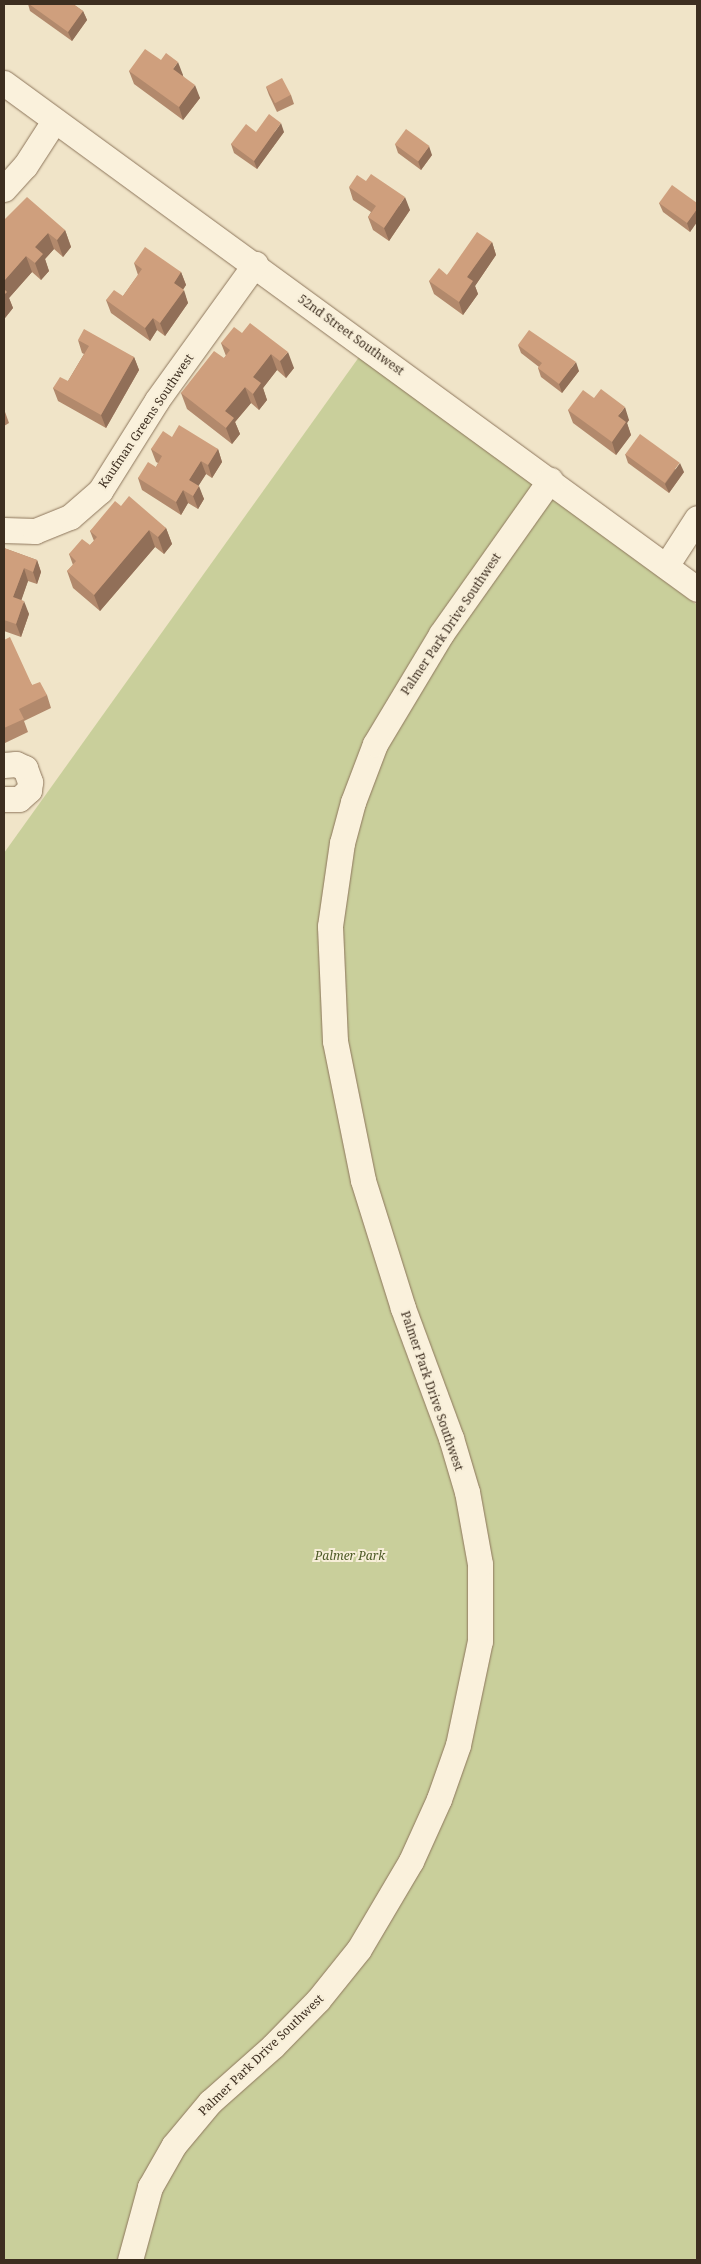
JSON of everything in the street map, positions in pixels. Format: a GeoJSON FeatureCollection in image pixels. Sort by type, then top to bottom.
{"type":"FeatureCollection","features":[{"type":"Feature","properties":{"kind":"street","name":"52nd Street Southwest"},"geometry":{"type":"LineString","coordinates":[[4,83],[54,121],[255,264],[697,589]]}},
{"type":"Feature","properties":{"kind":"street"},"geometry":{"type":"LineString","coordinates":[[4,189],[25,166],[54,121]]}},
{"type":"Feature","properties":{"kind":"street","name":"Kaufman Greens Southwest"},"geometry":{"type":"LineString","coordinates":[[4,530],[35,531],[70,517],[100,491],[157,400],[255,264]]}},
{"type":"Feature","properties":{"kind":"street","name":"Palmer Park Drive Southwest"},"geometry":{"type":"LineString","coordinates":[[130,2260],[150,2187],[174,2145],[210,2102],[273,2046],[318,2000],[359,1949],[411,1861],[439,1799],[458,1744],[480,1641],[480,1564],[467,1492],[451,1438],[403,1308],[362,1180],[335,1041],[330,926],[342,843],[375,744],[441,634],[550,480]]}},
{"type":"Feature","properties":{"kind":"street"},"geometry":{"type":"LineString","coordinates":[[666,566],[697,518]]}},
{"type":"Feature","properties":{"kind":"street"},"geometry":{"type":"LineString","coordinates":[[4,765],[16,764],[24,768],[30,782],[29,790],[19,799],[4,799]]}},
{"type":"Feature","properties":{"kind":"green space","name":"Palmer Park"},"geometry":{"type":"Polygon","coordinates":[[[359,357],[697,605],[697,2260],[4,2260],[4,853],[359,357]]]}},
{"type":"Feature","properties":{"kind":"building"},"geometry":{"type":"Polygon","coordinates":[[[29,4],[73,4],[83,11],[68,32],[29,4]]]}},
{"type":"Feature","properties":{"kind":"building"},"geometry":{"type":"Polygon","coordinates":[[[145,49],[161,60],[166,53],[178,62],[173,69],[195,85],[179,107],[129,71],[145,49]]]}},
{"type":"Feature","properties":{"kind":"building"},"geometry":{"type":"Polygon","coordinates":[[[282,78],[291,95],[275,103],[266,86],[282,78]]]}},
{"type":"Feature","properties":{"kind":"building"},"geometry":{"type":"Polygon","coordinates":[[[269,114],[281,123],[254,161],[231,144],[246,124],[256,132],[269,114]]]}},
{"type":"Feature","properties":{"kind":"building"},"geometry":{"type":"Polygon","coordinates":[[[406,129],[429,146],[418,161],[395,144],[406,129]]]}},
{"type":"Feature","properties":{"kind":"building"},"geometry":{"type":"Polygon","coordinates":[[[371,174],[405,197],[384,228],[368,217],[376,206],[349,187],[357,175],[366,181],[371,174]]]}},
{"type":"Feature","properties":{"kind":"building"},"geometry":{"type":"Polygon","coordinates":[[[672,185],[697,203],[697,209],[687,223],[659,203],[672,185]]]}},
{"type":"Feature","properties":{"kind":"building"},"geometry":{"type":"Polygon","coordinates":[[[27,197],[65,230],[57,240],[48,233],[35,247],[43,254],[35,263],[26,256],[4,281],[4,220],[27,197]]]}},
{"type":"Feature","properties":{"kind":"building"},"geometry":{"type":"Polygon","coordinates":[[[477,232],[492,242],[467,277],[473,281],[459,302],[429,281],[439,268],[447,275],[477,232]]]}},
{"type":"Feature","properties":{"kind":"building"},"geometry":{"type":"Polygon","coordinates":[[[145,247],[181,272],[174,283],[184,290],[160,323],[153,318],[145,328],[106,300],[114,290],[123,296],[142,269],[134,263],[145,247]]]}},
{"type":"Feature","properties":{"kind":"building"},"geometry":{"type":"Polygon","coordinates":[[[250,323],[288,352],[280,361],[271,354],[253,377],[261,383],[253,394],[245,387],[225,411],[234,418],[226,428],[181,393],[214,351],[224,358],[230,350],[221,343],[234,327],[242,333],[250,323]]]}},
{"type":"Feature","properties":{"kind":"building"},"geometry":{"type":"Polygon","coordinates":[[[84,329],[134,357],[101,415],[53,388],[60,377],[68,381],[89,346],[78,340],[84,329]]]}},
{"type":"Feature","properties":{"kind":"building"},"geometry":{"type":"Polygon","coordinates":[[[529,330],[576,362],[559,384],[538,368],[542,363],[518,345],[529,330]]]}},
{"type":"Feature","properties":{"kind":"building"},"geometry":{"type":"Polygon","coordinates":[[[601,389],[625,407],[618,416],[626,422],[612,442],[568,410],[583,390],[594,398],[601,389]]]}},
{"type":"Feature","properties":{"kind":"building"},"geometry":{"type":"Polygon","coordinates":[[[179,425],[218,449],[208,465],[201,461],[189,480],[199,486],[193,496],[183,490],[176,502],[138,478],[148,462],[156,467],[162,456],[151,449],[163,431],[172,437],[179,425]]]}},
{"type":"Feature","properties":{"kind":"building"},"geometry":{"type":"Polygon","coordinates":[[[640,434],[680,463],[665,483],[625,454],[640,434]]]}},
{"type":"Feature","properties":{"kind":"building"},"geometry":{"type":"Polygon","coordinates":[[[129,496],[166,528],[158,537],[149,530],[94,595],[67,571],[76,561],[69,554],[82,539],[90,545],[97,537],[90,531],[115,501],[121,506],[129,496]]]}},
{"type":"Feature","properties":{"kind":"building"},"geometry":{"type":"Polygon","coordinates":[[[4,548],[37,560],[33,572],[24,568],[13,597],[24,601],[16,624],[4,620],[4,548]]]}},
{"type":"Feature","properties":{"kind":"building"},"geometry":{"type":"Polygon","coordinates":[[[10,637],[32,685],[40,682],[47,695],[19,709],[24,719],[4,728],[4,640],[10,637]]]}}]}
